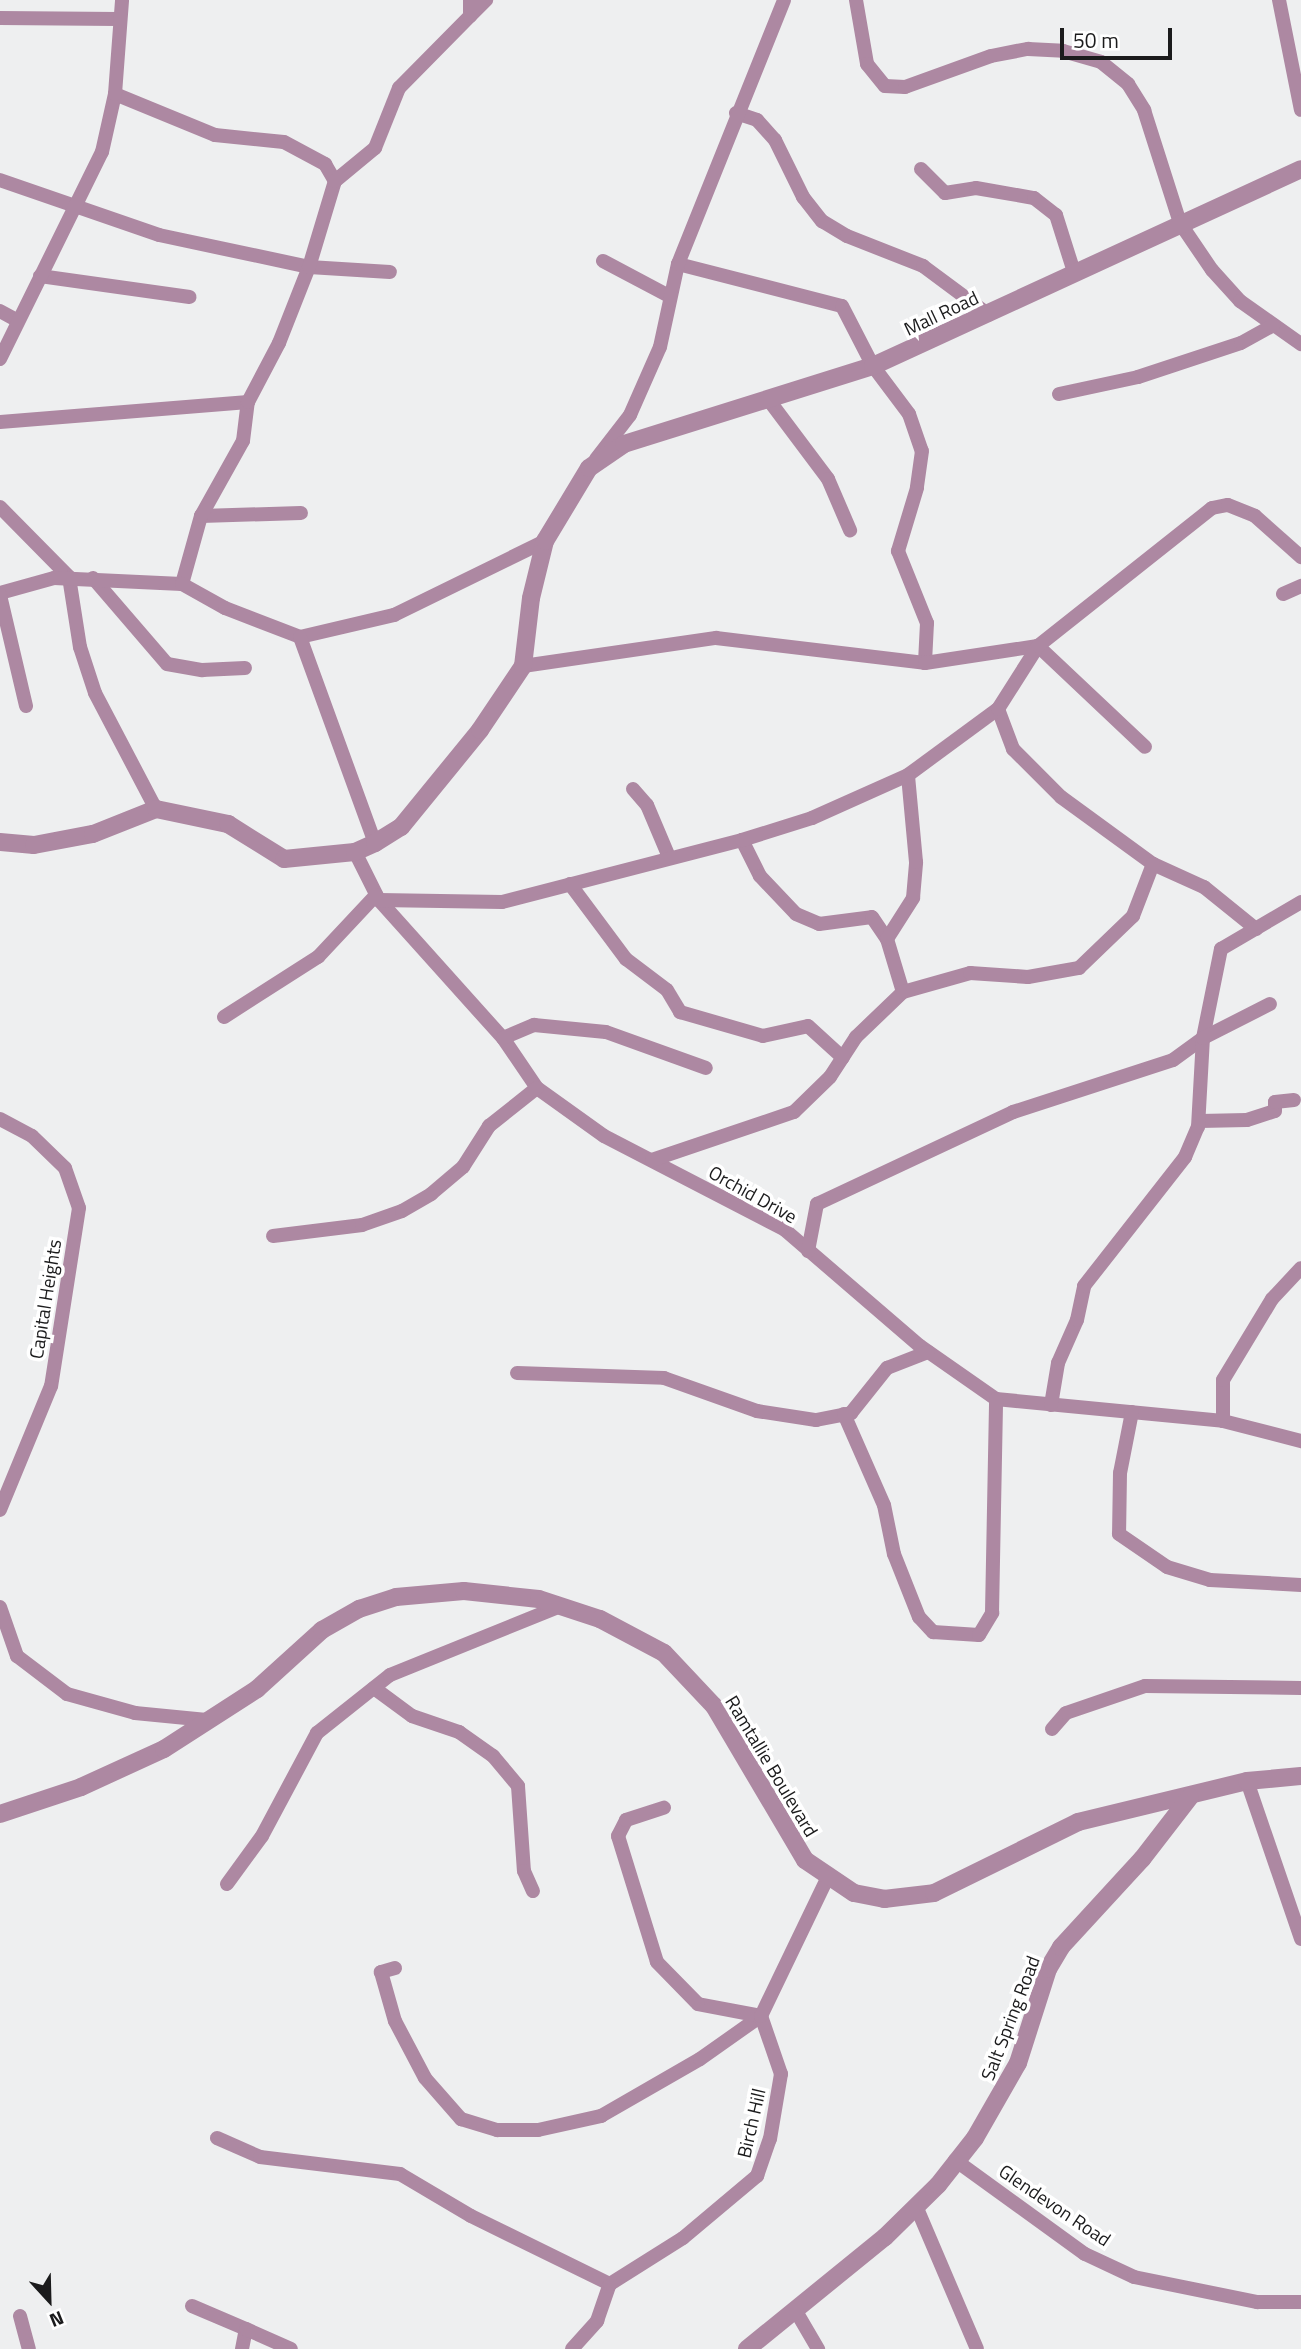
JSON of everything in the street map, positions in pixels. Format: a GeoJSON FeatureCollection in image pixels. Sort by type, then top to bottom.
{"type":"FeatureCollection","features":[{"type":"Feature","properties":{"kind":"street"},"geometry":{"type":"LineString","coordinates":[[0,359],[16,320],[77,208],[102,152],[115,94],[118,19],[122,0]]}},
{"type":"Feature","properties":{"kind":"street"},"geometry":{"type":"LineString","coordinates":[[470,0],[470,16]]}},
{"type":"Feature","properties":{"kind":"street"},"geometry":{"type":"LineString","coordinates":[[182,584],[201,516],[243,441],[248,402],[279,343],[309,267],[335,181],[375,148],[399,88],[486,0]]}},
{"type":"Feature","properties":{"kind":"street"},"geometry":{"type":"LineString","coordinates":[[0,842],[34,845],[93,834],[156,809],[228,824],[284,859],[355,852],[401,827],[480,730],[523,666],[531,598],[545,541],[589,468],[630,415],[660,347],[678,264],[736,113],[784,0]]}},
{"type":"Feature","properties":{"kind":"street"},"geometry":{"type":"LineString","coordinates":[[856,0],[867,64],[885,86],[905,88],[991,56],[1028,49],[1063,51],[1101,62],[1128,84],[1144,110],[1180,223],[1240,301],[1301,344]]}},
{"type":"Feature","properties":{"kind":"street"},"geometry":{"type":"LineString","coordinates":[[1279,0],[1301,110]]}},
{"type":"Feature","properties":{"kind":"street"},"geometry":{"type":"LineString","coordinates":[[0,18],[118,19]]}},
{"type":"Feature","properties":{"kind":"street"},"geometry":{"type":"LineString","coordinates":[[115,94],[215,135],[284,142],[325,164],[335,181]]}},
{"type":"Feature","properties":{"kind":"street"},"geometry":{"type":"LineString","coordinates":[[736,113],[757,120],[775,140],[803,197],[822,221],[847,236],[923,267],[989,315]]}},
{"type":"Feature","properties":{"kind":"street"},"geometry":{"type":"LineString","coordinates":[[921,169],[945,193],[976,188],[1034,198],[1056,215],[1074,272]]}},
{"type":"Feature","properties":{"kind":"street","name":"Mall Road"},"geometry":{"type":"LineString","coordinates":[[589,468],[624,444],[873,366],[989,315],[1074,272],[1301,169]]}},
{"type":"Feature","properties":{"kind":"street"},"geometry":{"type":"LineString","coordinates":[[0,180],[159,235],[309,267],[390,272]]}},
{"type":"Feature","properties":{"kind":"street"},"geometry":{"type":"LineString","coordinates":[[603,261],[669,296]]}},
{"type":"Feature","properties":{"kind":"street"},"geometry":{"type":"LineString","coordinates":[[678,264],[842,306],[873,366],[909,414],[922,451],[917,488],[898,551],[927,623],[925,663]]}},
{"type":"Feature","properties":{"kind":"street"},"geometry":{"type":"LineString","coordinates":[[40,276],[190,297]]}},
{"type":"Feature","properties":{"kind":"street"},"geometry":{"type":"LineString","coordinates":[[0,311],[16,320]]}},
{"type":"Feature","properties":{"kind":"street"},"geometry":{"type":"LineString","coordinates":[[1059,394],[1138,377],[1241,343],[1273,325]]}},
{"type":"Feature","properties":{"kind":"street"},"geometry":{"type":"LineString","coordinates":[[768,399],[828,479],[849,530]]}},
{"type":"Feature","properties":{"kind":"street"},"geometry":{"type":"LineString","coordinates":[[0,422],[248,402]]}},
{"type":"Feature","properties":{"kind":"street"},"geometry":{"type":"LineString","coordinates":[[224,1017],[318,957],[378,898],[502,902],[742,840],[812,818],[908,775],[998,709],[1038,646],[1212,508],[1228,505],[1255,516],[1301,557]]}},
{"type":"Feature","properties":{"kind":"street"},"geometry":{"type":"LineString","coordinates":[[0,507],[69,578],[80,648],[95,693],[156,809]]}},
{"type":"Feature","properties":{"kind":"street"},"geometry":{"type":"LineString","coordinates":[[201,516],[301,513]]}},
{"type":"Feature","properties":{"kind":"street"},"geometry":{"type":"LineString","coordinates":[[26,706],[0,594],[69,578],[182,584],[300,637],[394,615],[545,541]]}},
{"type":"Feature","properties":{"kind":"street"},"geometry":{"type":"LineString","coordinates":[[93,578],[167,664],[202,670],[245,668]]}},
{"type":"Feature","properties":{"kind":"street"},"geometry":{"type":"LineString","coordinates":[[1283,594],[1301,586]]}},
{"type":"Feature","properties":{"kind":"street"},"geometry":{"type":"LineString","coordinates":[[300,637],[375,843]]}},
{"type":"Feature","properties":{"kind":"street"},"geometry":{"type":"LineString","coordinates":[[523,666],[716,638],[925,663],[1038,646]]}},
{"type":"Feature","properties":{"kind":"street"},"geometry":{"type":"LineString","coordinates":[[1038,646],[1145,747]]}},
{"type":"Feature","properties":{"kind":"street"},"geometry":{"type":"LineString","coordinates":[[998,709],[1013,749],[1061,797],[1153,863],[1204,887],[1256,929]]}},
{"type":"Feature","properties":{"kind":"street"},"geometry":{"type":"LineString","coordinates":[[887,939],[913,898],[916,862],[908,775]]}},
{"type":"Feature","properties":{"kind":"street"},"geometry":{"type":"LineString","coordinates":[[633,789],[647,805],[669,858]]}},
{"type":"Feature","properties":{"kind":"street"},"geometry":{"type":"LineString","coordinates":[[742,840],[760,876],[796,914],[819,925],[872,917],[887,939],[903,992]]}},
{"type":"Feature","properties":{"kind":"street","name":"Orchid Drive"},"geometry":{"type":"LineString","coordinates":[[355,852],[378,898],[503,1038],[537,1088],[604,1136],[785,1230],[928,1352],[996,1399],[1223,1421],[1301,1441]]}},
{"type":"Feature","properties":{"kind":"street"},"geometry":{"type":"LineString","coordinates":[[652,1160],[793,1112],[830,1077],[856,1037],[903,992],[970,973],[1028,978],[1079,968],[1133,916],[1153,863]]}},
{"type":"Feature","properties":{"kind":"street"},"geometry":{"type":"LineString","coordinates":[[570,884],[626,959],[667,990],[680,1012],[763,1036],[808,1026],[843,1058]]}},
{"type":"Feature","properties":{"kind":"street"},"geometry":{"type":"LineString","coordinates":[[1051,1405],[1058,1363],[1077,1320],[1084,1286],[1185,1157],[1200,1121],[1203,1038],[1221,949],[1301,902]]}},
{"type":"Feature","properties":{"kind":"street"},"geometry":{"type":"LineString","coordinates":[[808,1251],[817,1204],[1013,1112],[1173,1060],[1203,1038],[1270,1004]]}},
{"type":"Feature","properties":{"kind":"street"},"geometry":{"type":"LineString","coordinates":[[503,1038],[534,1026],[606,1032],[706,1068]]}},
{"type":"Feature","properties":{"kind":"street"},"geometry":{"type":"LineString","coordinates":[[273,1236],[362,1225],[411,1205],[463,1167],[489,1126],[537,1088]]}},
{"type":"Feature","properties":{"kind":"street"},"geometry":{"type":"LineString","coordinates":[[1200,1121],[1247,1120],[1275,1111],[1275,1102],[1294,1100]]}},
{"type":"Feature","properties":{"kind":"street","name":"Capital Heights"},"geometry":{"type":"LineString","coordinates":[[0,1119],[32,1136],[65,1168],[79,1208],[51,1386],[0,1510]]}},
{"type":"Feature","properties":{"kind":"street"},"geometry":{"type":"LineString","coordinates":[[1223,1421],[1223,1380],[1272,1299],[1301,1269]]}},
{"type":"Feature","properties":{"kind":"street"},"geometry":{"type":"LineString","coordinates":[[517,1373],[664,1378],[757,1411],[816,1420],[851,1413],[887,1368],[928,1352]]}},
{"type":"Feature","properties":{"kind":"street"},"geometry":{"type":"LineString","coordinates":[[844,1414],[884,1505],[894,1554],[919,1616],[933,1632],[979,1636],[992,1613],[996,1399]]}},
{"type":"Feature","properties":{"kind":"street"},"geometry":{"type":"LineString","coordinates":[[1132,1412],[1120,1473],[1119,1534],[1167,1567],[1210,1580],[1301,1585]]}},
{"type":"Feature","properties":{"kind":"street","name":"Ramtallie Boulevard"},"geometry":{"type":"LineString","coordinates":[[0,1814],[40,1803],[123,1768],[257,1689],[322,1630],[359,1609],[396,1597],[492,1592],[561,1606],[600,1619],[664,1653],[714,1706],[805,1860],[827,1879],[864,1895],[923,1896],[962,1882],[1024,1846],[1079,1822],[1189,1797]]}},
{"type":"Feature","properties":{"kind":"street"},"geometry":{"type":"LineString","coordinates":[[227,1884],[262,1836],[317,1733],[390,1675],[561,1606]]}},
{"type":"Feature","properties":{"kind":"street"},"geometry":{"type":"LineString","coordinates":[[0,1607],[17,1656],[68,1694],[135,1713],[207,1720]]}},
{"type":"Feature","properties":{"kind":"street"},"geometry":{"type":"LineString","coordinates":[[1052,1729],[1066,1713],[1145,1686],[1301,1688]]}},
{"type":"Feature","properties":{"kind":"street"},"geometry":{"type":"LineString","coordinates":[[374,1688],[412,1716],[459,1732],[493,1756],[518,1786],[524,1871],[534,1891]]}},
{"type":"Feature","properties":{"kind":"street"},"geometry":{"type":"LineString","coordinates":[[1189,1797],[1247,1781],[1301,1776]]}},
{"type":"Feature","properties":{"kind":"street"},"geometry":{"type":"LineString","coordinates":[[1247,1781],[1301,1939]]}},
{"type":"Feature","properties":{"kind":"street","name":"Salt Spring Road"},"geometry":{"type":"LineString","coordinates":[[747,2349],[797,2313],[916,2206],[955,2160],[1002,2098],[1048,1969],[1061,1947],[1142,1859],[1189,1797]]}},
{"type":"Feature","properties":{"kind":"street"},"geometry":{"type":"LineString","coordinates":[[664,1808],[626,1820],[618,1836],[657,1962],[698,2004],[761,2015]]}},
{"type":"Feature","properties":{"kind":"street"},"geometry":{"type":"LineString","coordinates":[[395,1968],[381,1972],[395,2021],[425,2078],[461,2119],[498,2130],[538,2130],[601,2116],[700,2059],[761,2015],[827,1879]]}},
{"type":"Feature","properties":{"kind":"street","name":"Birch Hill"},"geometry":{"type":"LineString","coordinates":[[610,2284],[683,2238],[757,2176],[770,2140],[781,2074],[761,2015]]}},
{"type":"Feature","properties":{"kind":"street"},"geometry":{"type":"LineString","coordinates":[[217,2138],[260,2158],[400,2174],[471,2216],[610,2284],[597,2321],[572,2349]]}},
{"type":"Feature","properties":{"kind":"street","name":"Glendevon Road"},"geometry":{"type":"LineString","coordinates":[[955,2160],[1085,2254],[1134,2277],[1257,2302],[1301,2302]]}},
{"type":"Feature","properties":{"kind":"street"},"geometry":{"type":"LineString","coordinates":[[916,2206],[977,2349]]}},
{"type":"Feature","properties":{"kind":"street"},"geometry":{"type":"LineString","coordinates":[[192,2306],[291,2349]]}},
{"type":"Feature","properties":{"kind":"street"},"geometry":{"type":"LineString","coordinates":[[797,2313],[818,2349]]}},
{"type":"Feature","properties":{"kind":"street"},"geometry":{"type":"LineString","coordinates":[[20,2316],[29,2349]]}},
{"type":"Feature","properties":{"kind":"street"},"geometry":{"type":"LineString","coordinates":[[242,2349],[246,2329]]}}]}
